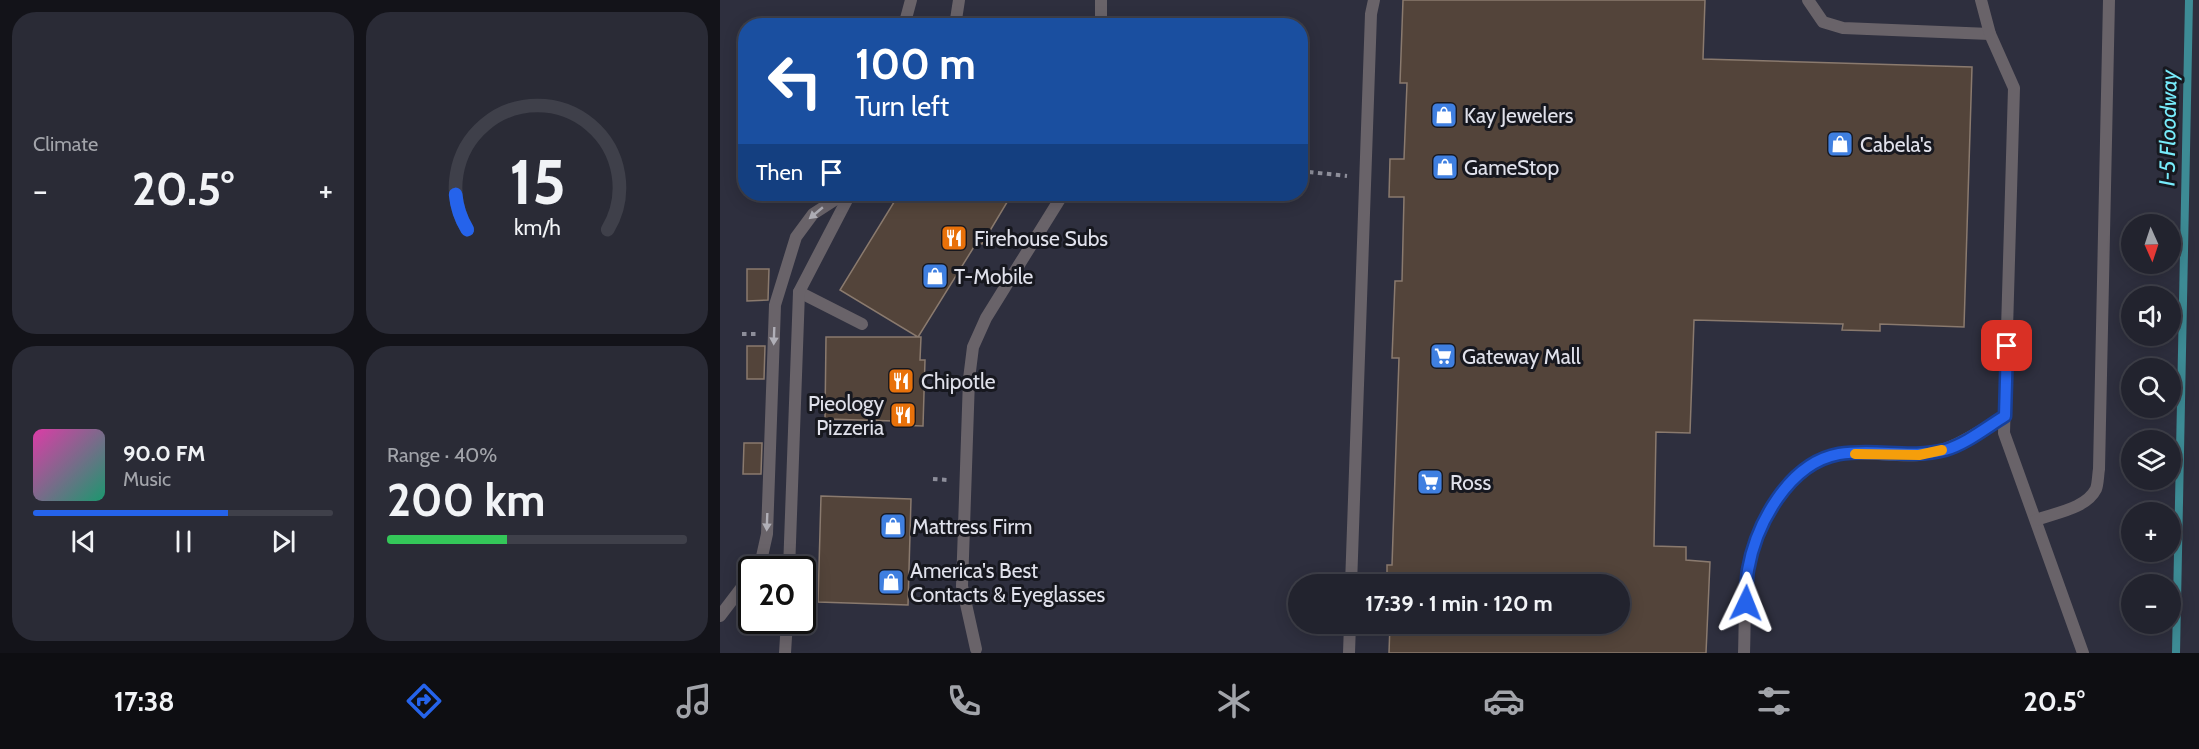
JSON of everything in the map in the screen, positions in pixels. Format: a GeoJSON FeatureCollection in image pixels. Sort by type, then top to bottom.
{"type":"FeatureCollection","features":[{"type":"Feature","properties":{"kind":"lane"},"geometry":{"type":"LineString","coordinates":[[906,18],[911,0]]}},
{"type":"Feature","properties":{"kind":"lane"},"geometry":{"type":"LineString","coordinates":[[956,18],[959,0]]}},
{"type":"Feature","properties":{"kind":"lane"},"geometry":{"type":"LineString","coordinates":[[1101,0],[1101,18]]}},
{"type":"Feature","properties":{"kind":"lane"},"geometry":{"type":"LineString","coordinates":[[1351,574],[1371,14],[1374,0]]}},
{"type":"Feature","properties":{"kind":"lane"},"geometry":{"type":"LineString","coordinates":[[1808,0],[1823,22],[1843,28],[1990,34]]}},
{"type":"Feature","properties":{"kind":"lane"},"geometry":{"type":"LineString","coordinates":[[1981,0],[1990,34],[2014,87],[2004,433],[2083,653]]}},
{"type":"Feature","properties":{"kind":"lane"},"geometry":{"type":"LineString","coordinates":[[2036,520],[2073,508],[2086,500],[2096,489],[2109,0]]}},
{"type":"Feature","properties":{"kind":"lane"},"geometry":{"type":"LineString","coordinates":[[762,556],[767,534],[775,305],[796,237],[813,214],[833,201]]}},
{"type":"Feature","properties":{"kind":"lane"},"geometry":{"type":"LineString","coordinates":[[790,556],[800,292],[846,201]]}},
{"type":"Feature","properties":{"kind":"lane"},"geometry":{"type":"LineString","coordinates":[[976,649],[962,586],[969,379],[973,347],[986,318],[1059,201]]}},
{"type":"Feature","properties":{"kind":"lane"},"geometry":{"type":"LineString","coordinates":[[800,292],[862,324]]}},
{"type":"Feature","properties":{"kind":"lane"},"geometry":{"type":"LineString","coordinates":[[1744,653],[1748,571],[1753,552],[1769,515],[1797,475],[1818,461],[1840,454],[1919,455],[1948,449],[2005,416]]}},
{"type":"Feature","properties":{"kind":"lane"},"geometry":{"type":"LineString","coordinates":[[720,616],[738,592]]}},
{"type":"Feature","properties":{"kind":"lane"},"geometry":{"type":"LineString","coordinates":[[785,653],[786,634]]}},
{"type":"Feature","properties":{"kind":"lane"},"geometry":{"type":"LineString","coordinates":[[1349,653],[1350,634]]}},
{"type":"Feature","properties":{"kind":"path"},"geometry":{"type":"LineString","coordinates":[[1308,172],[1347,176]]}},
{"type":"Feature","properties":{"kind":"path"},"geometry":{"type":"LineString","coordinates":[[933,479],[949,480]]}},
{"type":"Feature","properties":{"kind":"building"},"geometry":{"type":"Polygon","coordinates":[[[1403,0],[1705,0],[1703,59],[1972,67],[1964,327],[1880,324],[1880,331],[1842,330],[1843,324],[1694,320],[1690,433],[1656,432],[1654,546],[1686,547],[1686,560],[1710,562],[1706,653],[1389,653],[1390,634],[1630,634],[1630,574],[1387,574],[1387,565],[1392,565],[1399,358],[1392,358],[1395,281],[1402,281],[1404,197],[1389,197],[1390,159],[1404,159],[1407,83],[1400,83],[1403,0]]]}},
{"type":"Feature","properties":{"kind":"building"},"geometry":{"type":"Polygon","coordinates":[[[895,201],[1008,201],[982,244],[977,242],[918,337],[840,290],[895,201]]]}},
{"type":"Feature","properties":{"kind":"building"},"geometry":{"type":"Polygon","coordinates":[[[747,269],[769,269],[768,300],[747,301],[747,269]]]}},
{"type":"Feature","properties":{"kind":"building"},"geometry":{"type":"Polygon","coordinates":[[[826,337],[921,337],[920,360],[925,360],[923,426],[894,425],[894,421],[825,419],[826,337]]]}},
{"type":"Feature","properties":{"kind":"building"},"geometry":{"type":"Polygon","coordinates":[[[747,346],[765,346],[764,379],[747,379],[747,346]]]}},
{"type":"Feature","properties":{"kind":"building"},"geometry":{"type":"Polygon","coordinates":[[[744,443],[762,443],[761,474],[743,474],[744,443]]]}},
{"type":"Feature","properties":{"kind":"building"},"geometry":{"type":"Polygon","coordinates":[[[821,496],[911,499],[908,605],[818,602],[821,496]]]}},
{"type":"Feature","properties":{"kind":"waterway","name":"I-5 Floodway"},"geometry":{"type":"LineString","coordinates":[[2176,653],[2189,0]]}},
{"type":"Feature","properties":{"kind":"slow traffic"},"geometry":{"type":"LineString","coordinates":[[1855,454],[1919,455],[1942,450]]}},
{"type":"Feature","properties":{"kind":"place","name":"Kay Jewelers"},"geometry":{"type":"Point","coordinates":[1444,115]}},
{"type":"Feature","properties":{"kind":"place","name":"Cabela's"},"geometry":{"type":"Point","coordinates":[1840,144]}},
{"type":"Feature","properties":{"kind":"place","name":"GameStop"},"geometry":{"type":"Point","coordinates":[1445,167]}},
{"type":"Feature","properties":{"kind":"place","name":"Firehouse Subs"},"geometry":{"type":"Point","coordinates":[954,238]}},
{"type":"Feature","properties":{"kind":"place","name":"T-Mobile"},"geometry":{"type":"Point","coordinates":[935,276]}},
{"type":"Feature","properties":{"kind":"place","name":"Gateway Mall"},"geometry":{"type":"Point","coordinates":[1443,356]}},
{"type":"Feature","properties":{"kind":"place","name":"Chipotle"},"geometry":{"type":"Point","coordinates":[901,381]}},
{"type":"Feature","properties":{"kind":"place","name":"Pieology Pizzeria"},"geometry":{"type":"Point","coordinates":[903,415]}},
{"type":"Feature","properties":{"kind":"place","name":"Ross"},"geometry":{"type":"Point","coordinates":[1430,482]}},
{"type":"Feature","properties":{"kind":"place","name":"Mattress Firm"},"geometry":{"type":"Point","coordinates":[893,526]}},
{"type":"Feature","properties":{"kind":"place","name":"America's Best Contacts & Eyeglasses"},"geometry":{"type":"Point","coordinates":[891,582]}},
{"type":"Feature","properties":{"kind":"route"},"geometry":{"type":"LineString","coordinates":[[1746,603],[1748,571],[1761,530],[1780,496],[1797,475],[1818,461],[1840,454],[1919,455],[1948,449],[2005,416],[2007,346]]}}]}
